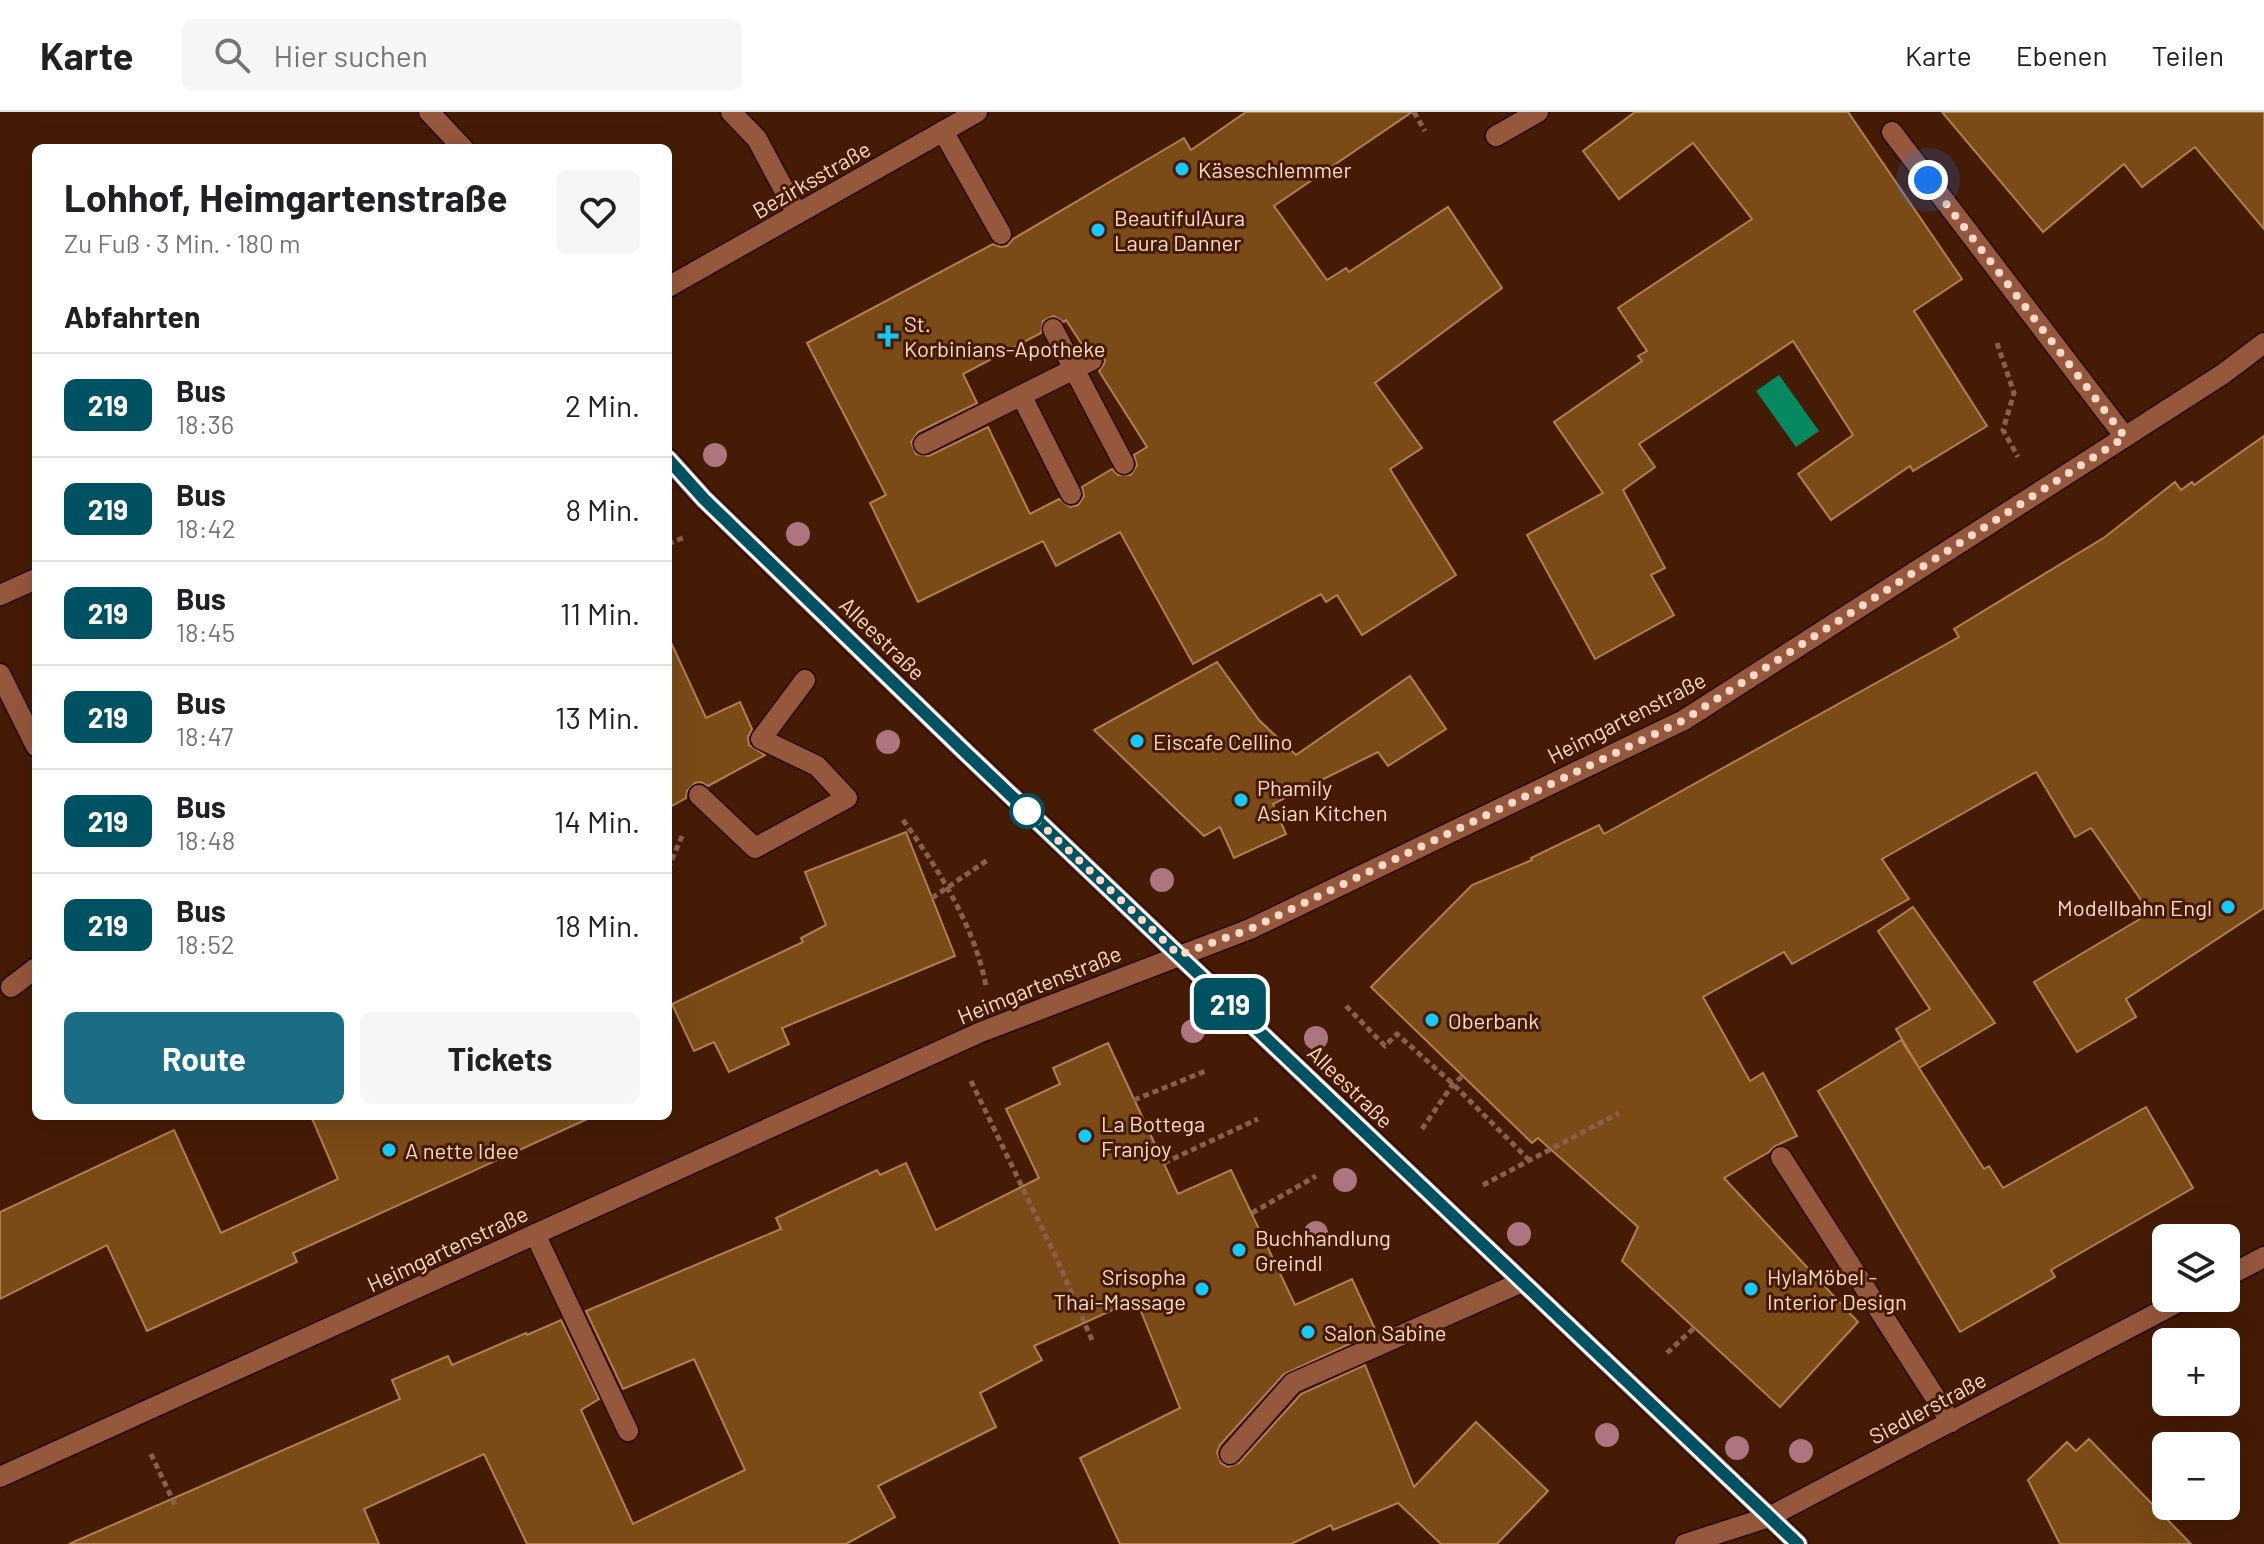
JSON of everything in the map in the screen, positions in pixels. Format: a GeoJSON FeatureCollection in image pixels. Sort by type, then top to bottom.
{"type":"FeatureCollection","features":[{"type":"Feature","properties":{"kind":"street"},"geometry":{"type":"LineString","coordinates":[[429,112],[459,144]]}},
{"type":"Feature","properties":{"kind":"street"},"geometry":{"type":"LineString","coordinates":[[731,112],[757,139],[797,214]]}},
{"type":"Feature","properties":{"kind":"street","name":"Bezirksstraße"},"geometry":{"type":"LineString","coordinates":[[672,285],[977,112]]}},
{"type":"Feature","properties":{"kind":"street"},"geometry":{"type":"LineString","coordinates":[[1496,136],[1538,112]]}},
{"type":"Feature","properties":{"kind":"street"},"geometry":{"type":"LineString","coordinates":[[943,131],[1001,234]]}},
{"type":"Feature","properties":{"kind":"street"},"geometry":{"type":"LineString","coordinates":[[1892,132],[2125,437]]}},
{"type":"Feature","properties":{"kind":"street"},"geometry":{"type":"LineString","coordinates":[[1053,329],[1083,365],[1124,464]]}},
{"type":"Feature","properties":{"kind":"street","name":"Heimgartenstraße"},"geometry":{"type":"LineString","coordinates":[[0,1477],[953,1044],[1250,929],[1684,720],[2223,374],[2264,343]]}},
{"type":"Feature","properties":{"kind":"street"},"geometry":{"type":"LineString","coordinates":[[924,444],[1083,365]]}},
{"type":"Feature","properties":{"kind":"street"},"geometry":{"type":"LineString","coordinates":[[1022,397],[1071,494]]}},
{"type":"Feature","properties":{"kind":"street","name":"Alleestraße"},"geometry":{"type":"LineString","coordinates":[[672,463],[727,521],[1179,955],[1798,1544]]}},
{"type":"Feature","properties":{"kind":"street"},"geometry":{"type":"LineString","coordinates":[[0,595],[32,581]]}},
{"type":"Feature","properties":{"kind":"street"},"geometry":{"type":"LineString","coordinates":[[0,674],[32,738]]}},
{"type":"Feature","properties":{"kind":"street"},"geometry":{"type":"LineString","coordinates":[[699,795],[755,848],[847,798],[817,766],[761,739],[805,680]]}},
{"type":"Feature","properties":{"kind":"street"},"geometry":{"type":"LineString","coordinates":[[11,987],[32,971]]}},
{"type":"Feature","properties":{"kind":"street"},"geometry":{"type":"LineString","coordinates":[[1781,1157],[1951,1422]]}},
{"type":"Feature","properties":{"kind":"street"},"geometry":{"type":"LineString","coordinates":[[535,1234],[628,1431]]}},
{"type":"Feature","properties":{"kind":"street"},"geometry":{"type":"LineString","coordinates":[[2240,1270],[2264,1257]]}},
{"type":"Feature","properties":{"kind":"street"},"geometry":{"type":"LineString","coordinates":[[1230,1454],[1293,1383],[1522,1282]]}},
{"type":"Feature","properties":{"kind":"street","name":"Siedlerstraße"},"geometry":{"type":"LineString","coordinates":[[1685,1544],[1769,1517],[2159,1312]]}},
{"type":"Feature","properties":{"kind":"path"},"geometry":{"type":"LineString","coordinates":[[1414,112],[1425,131]]}},
{"type":"Feature","properties":{"kind":"path"},"geometry":{"type":"LineString","coordinates":[[1996,338],[2014,393],[2003,430],[2041,491]]}},
{"type":"Feature","properties":{"kind":"path"},"geometry":{"type":"LineString","coordinates":[[903,820],[948,889],[982,968],[993,1027]]}},
{"type":"Feature","properties":{"kind":"path"},"geometry":{"type":"LineString","coordinates":[[932,898],[989,859]]}},
{"type":"Feature","properties":{"kind":"path"},"geometry":{"type":"LineString","coordinates":[[1346,1006],[1385,1046],[1397,1034],[1453,1084],[1529,1160]]}},
{"type":"Feature","properties":{"kind":"path"},"geometry":{"type":"LineString","coordinates":[[1361,1022],[1367,1017]]}},
{"type":"Feature","properties":{"kind":"path"},"geometry":{"type":"LineString","coordinates":[[953,1044],[1055,1255],[1092,1340]]}},
{"type":"Feature","properties":{"kind":"path"},"geometry":{"type":"LineString","coordinates":[[1134,1100],[1208,1070]]}},
{"type":"Feature","properties":{"kind":"path"},"geometry":{"type":"LineString","coordinates":[[1395,1160],[1429,1121],[1453,1084],[1463,1076]]}},
{"type":"Feature","properties":{"kind":"path"},"geometry":{"type":"LineString","coordinates":[[1444,1207],[1619,1113]]}},
{"type":"Feature","properties":{"kind":"path"},"geometry":{"type":"LineString","coordinates":[[1164,1163],[1258,1119]]}},
{"type":"Feature","properties":{"kind":"path"},"geometry":{"type":"LineString","coordinates":[[1252,1213],[1316,1176]]}},
{"type":"Feature","properties":{"kind":"path"},"geometry":{"type":"LineString","coordinates":[[1667,1353],[1694,1328]]}},
{"type":"Feature","properties":{"kind":"path"},"geometry":{"type":"LineString","coordinates":[[164,1482],[175,1505]]}},
{"type":"Feature","properties":{"kind":"shaded area"},"geometry":{"type":"Polygon","coordinates":[[[1779,375],[1819,431],[1796,447],[1756,391],[1779,375]]]}},
{"type":"Feature","properties":{"kind":"building"},"geometry":{"type":"Polygon","coordinates":[[[1246,112],[1412,112],[1274,206],[1327,280],[1346,268],[1349,272],[1448,207],[1502,288],[1375,383],[1422,448],[1390,469],[1456,575],[1362,635],[1337,595],[1326,602],[1321,594],[1193,664],[1120,532],[1056,566],[1043,541],[918,602],[870,503],[886,495],[807,343],[993,244],[1007,246],[1013,239],[1184,138],[1191,150],[1246,112]],[[1054,316],[1043,321],[1041,333],[963,374],[977,403],[918,432],[911,442],[916,454],[929,456],[988,427],[1030,514],[1059,499],[1070,507],[1078,505],[1084,496],[1082,487],[1112,469],[1118,475],[1131,475],[1137,465],[1134,455],[1147,447],[1099,371],[1105,362],[1103,354],[1094,347],[1085,349],[1066,320],[1064,322],[1054,316]]]}},
{"type":"Feature","properties":{"kind":"building"},"geometry":{"type":"Polygon","coordinates":[[[1635,112],[1848,112],[1962,279],[1914,311],[1987,426],[1913,471],[1910,466],[1831,520],[1798,474],[1853,435],[1793,341],[1639,444],[1655,467],[1623,490],[1665,568],[1651,575],[1674,615],[1595,659],[1527,535],[1603,493],[1554,422],[1642,361],[1638,356],[1647,351],[1618,308],[1752,219],[1693,143],[1619,199],[1583,151],[1635,112]]]}},
{"type":"Feature","properties":{"kind":"building"},"geometry":{"type":"Polygon","coordinates":[[[1942,112],[2264,112],[2264,229],[2195,147],[2142,187],[2124,164],[2043,232],[1942,112]]]}},
{"type":"Feature","properties":{"kind":"building"},"geometry":{"type":"Polygon","coordinates":[[[2264,436],[2264,908],[2126,999],[2136,1017],[2077,1052],[2034,982],[2150,913],[2091,828],[2075,837],[2036,772],[1882,859],[1909,899],[1792,964],[1784,952],[1703,997],[1750,1081],[1763,1073],[1797,1136],[1724,1178],[1858,1322],[1780,1407],[1622,1261],[1638,1227],[1538,1138],[1532,1143],[1371,987],[1472,885],[1532,860],[1599,825],[1604,834],[1959,637],[1954,629],[2105,537],[2175,482],[2181,490],[2192,482],[2194,485],[2264,436]]]}},
{"type":"Feature","properties":{"kind":"building"},"geometry":{"type":"Polygon","coordinates":[[[672,645],[706,718],[740,702],[752,729],[748,737],[749,745],[765,755],[708,786],[695,783],[687,791],[686,798],[672,806],[672,645]]]}},
{"type":"Feature","properties":{"kind":"building"},"geometry":{"type":"Polygon","coordinates":[[[1217,662],[1259,720],[1296,755],[1410,676],[1446,729],[1388,766],[1378,752],[1273,804],[1286,834],[1234,858],[1220,827],[1204,836],[1094,730],[1217,662]]]}},
{"type":"Feature","properties":{"kind":"building"},"geometry":{"type":"Polygon","coordinates":[[[906,832],[955,956],[782,1028],[789,1044],[729,1072],[714,1042],[694,1051],[672,1004],[803,942],[801,938],[826,925],[805,872],[906,832]]]}},
{"type":"Feature","properties":{"kind":"building"},"geometry":{"type":"Polygon","coordinates":[[[1913,907],[1995,1023],[1919,1068],[1896,1029],[1930,1009],[1878,931],[1913,907]]]}},
{"type":"Feature","properties":{"kind":"building"},"geometry":{"type":"Polygon","coordinates":[[[1901,1040],[1984,1169],[1989,1166],[2003,1188],[2146,1107],[2193,1188],[2051,1270],[2055,1277],[1960,1332],[1818,1091],[1901,1040]]]}},
{"type":"Feature","properties":{"kind":"building"},"geometry":{"type":"Polygon","coordinates":[[[1108,1043],[1178,1194],[1231,1170],[1295,1305],[1352,1279],[1375,1329],[1284,1374],[1220,1445],[1217,1452],[1221,1463],[1228,1467],[1239,1463],[1301,1394],[1365,1365],[1414,1487],[1476,1422],[1548,1491],[1497,1544],[1441,1544],[1398,1503],[1333,1530],[1331,1525],[1291,1544],[1120,1544],[1080,1458],[1180,1408],[1136,1299],[1034,1346],[1042,1360],[980,1393],[996,1427],[878,1486],[895,1517],[846,1544],[527,1544],[484,1454],[364,1509],[379,1544],[69,1544],[400,1399],[392,1380],[448,1356],[452,1365],[561,1320],[599,1399],[581,1410],[633,1524],[745,1470],[694,1359],[623,1389],[586,1311],[781,1229],[776,1218],[877,1170],[880,1175],[906,1163],[936,1230],[1039,1178],[1006,1109],[1060,1084],[1053,1068],[1108,1043]]]}},
{"type":"Feature","properties":{"kind":"building"},"geometry":{"type":"Polygon","coordinates":[[[313,1120],[585,1120],[293,1253],[297,1262],[147,1331],[107,1245],[0,1299],[0,1212],[174,1130],[221,1233],[338,1179],[313,1120]]]}},
{"type":"Feature","properties":{"kind":"building"},"geometry":{"type":"Polygon","coordinates":[[[2089,1439],[2152,1504],[2152,1520],[2168,1520],[2191,1544],[2060,1544],[2028,1480],[2067,1442],[2076,1451],[2089,1439]]]}},
{"type":"Feature","properties":{"kind":"bus line","name":"219"},"geometry":{"type":"LineString","coordinates":[[672,463],[704,499],[963,750],[1798,1544]]}},
{"type":"Feature","properties":{"kind":"place","name":"Käseschlemmer"},"geometry":{"type":"Point","coordinates":[1182,169]}},
{"type":"Feature","properties":{"kind":"place","name":"BeautifulAura Laura Danner"},"geometry":{"type":"Point","coordinates":[1098,230]}},
{"type":"Feature","properties":{"kind":"place","name":"St. Korbinians-Apotheke"},"geometry":{"type":"Point","coordinates":[888,336]}},
{"type":"Feature","properties":{"kind":"place","name":"Eiscafe Cellino"},"geometry":{"type":"Point","coordinates":[1137,741]}},
{"type":"Feature","properties":{"kind":"place","name":"Phamily Asian Kitchen"},"geometry":{"type":"Point","coordinates":[1241,800]}},
{"type":"Feature","properties":{"kind":"place","name":"Modellbahn Engl"},"geometry":{"type":"Point","coordinates":[2228,907]}},
{"type":"Feature","properties":{"kind":"place","name":"Oberbank"},"geometry":{"type":"Point","coordinates":[1432,1020]}},
{"type":"Feature","properties":{"kind":"place","name":"La Bottega Franjoy"},"geometry":{"type":"Point","coordinates":[1085,1136]}},
{"type":"Feature","properties":{"kind":"place","name":"A nette Idee"},"geometry":{"type":"Point","coordinates":[389,1150]}},
{"type":"Feature","properties":{"kind":"place","name":"Buchhandlung Greindl"},"geometry":{"type":"Point","coordinates":[1239,1250]}},
{"type":"Feature","properties":{"kind":"place","name":"Srisopha Thai-Massage"},"geometry":{"type":"Point","coordinates":[1202,1289]}},
{"type":"Feature","properties":{"kind":"place","name":"HylaMöbel - Interior Design"},"geometry":{"type":"Point","coordinates":[1751,1289]}},
{"type":"Feature","properties":{"kind":"place","name":"Salon Sabine"},"geometry":{"type":"Point","coordinates":[1308,1332]}},
{"type":"Feature","properties":{"kind":"route"},"geometry":{"type":"LineString","coordinates":[[1027,811],[1179,955],[1250,929],[1684,720],[2125,437],[1928,180]]}}]}
